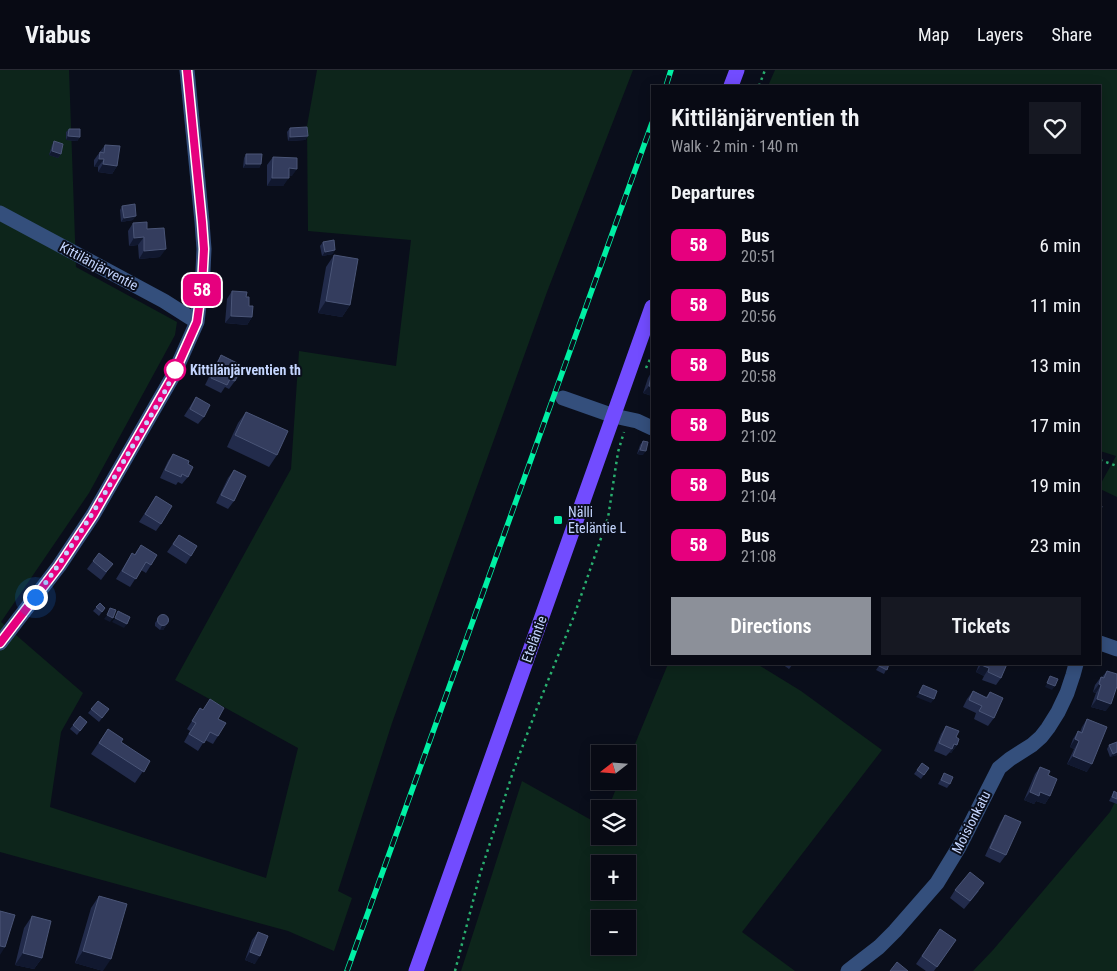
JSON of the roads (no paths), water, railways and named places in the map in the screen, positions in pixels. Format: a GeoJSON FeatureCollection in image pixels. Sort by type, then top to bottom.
{"type":"FeatureCollection","features":[{"type":"Feature","properties":{"kind":"main road"},"geometry":{"type":"LineString","coordinates":[[731,85],[737,70]]}},
{"type":"Feature","properties":{"kind":"main road","name":"Eteläntie"},"geometry":{"type":"LineString","coordinates":[[416,971],[622,417],[651,311]]}},
{"type":"Feature","properties":{"kind":"street"},"geometry":{"type":"LineString","coordinates":[[0,643],[59,566],[93,515],[173,376],[197,322],[204,249],[187,70]]}},
{"type":"Feature","properties":{"kind":"street","name":"Kittilänjärventie"},"geometry":{"type":"LineString","coordinates":[[0,213],[164,301],[197,322]]}},
{"type":"Feature","properties":{"kind":"street"},"geometry":{"type":"LineString","coordinates":[[563,398],[637,421],[651,428]]}},
{"type":"Feature","properties":{"kind":"street"},"geometry":{"type":"LineString","coordinates":[[1101,643],[1117,649]]}},
{"type":"Feature","properties":{"kind":"street","name":"Moisionkatu"},"geometry":{"type":"LineString","coordinates":[[848,971],[879,947],[937,883],[959,847],[999,768],[1034,743],[1048,728],[1067,693],[1076,665]]}},
{"type":"Feature","properties":{"kind":"railway"},"geometry":{"type":"LineString","coordinates":[[666,85],[671,70]]}},
{"type":"Feature","properties":{"kind":"railway"},"geometry":{"type":"LineString","coordinates":[[347,971],[651,126]]}},
{"type":"Feature","properties":{"kind":"place","name":"Kittilänjärventien th"},"geometry":{"type":"Point","coordinates":[175,370]}},
{"type":"Feature","properties":{"kind":"place","name":"Nälli Eteläntie L"},"geometry":{"type":"Point","coordinates":[558,520]}}]}
